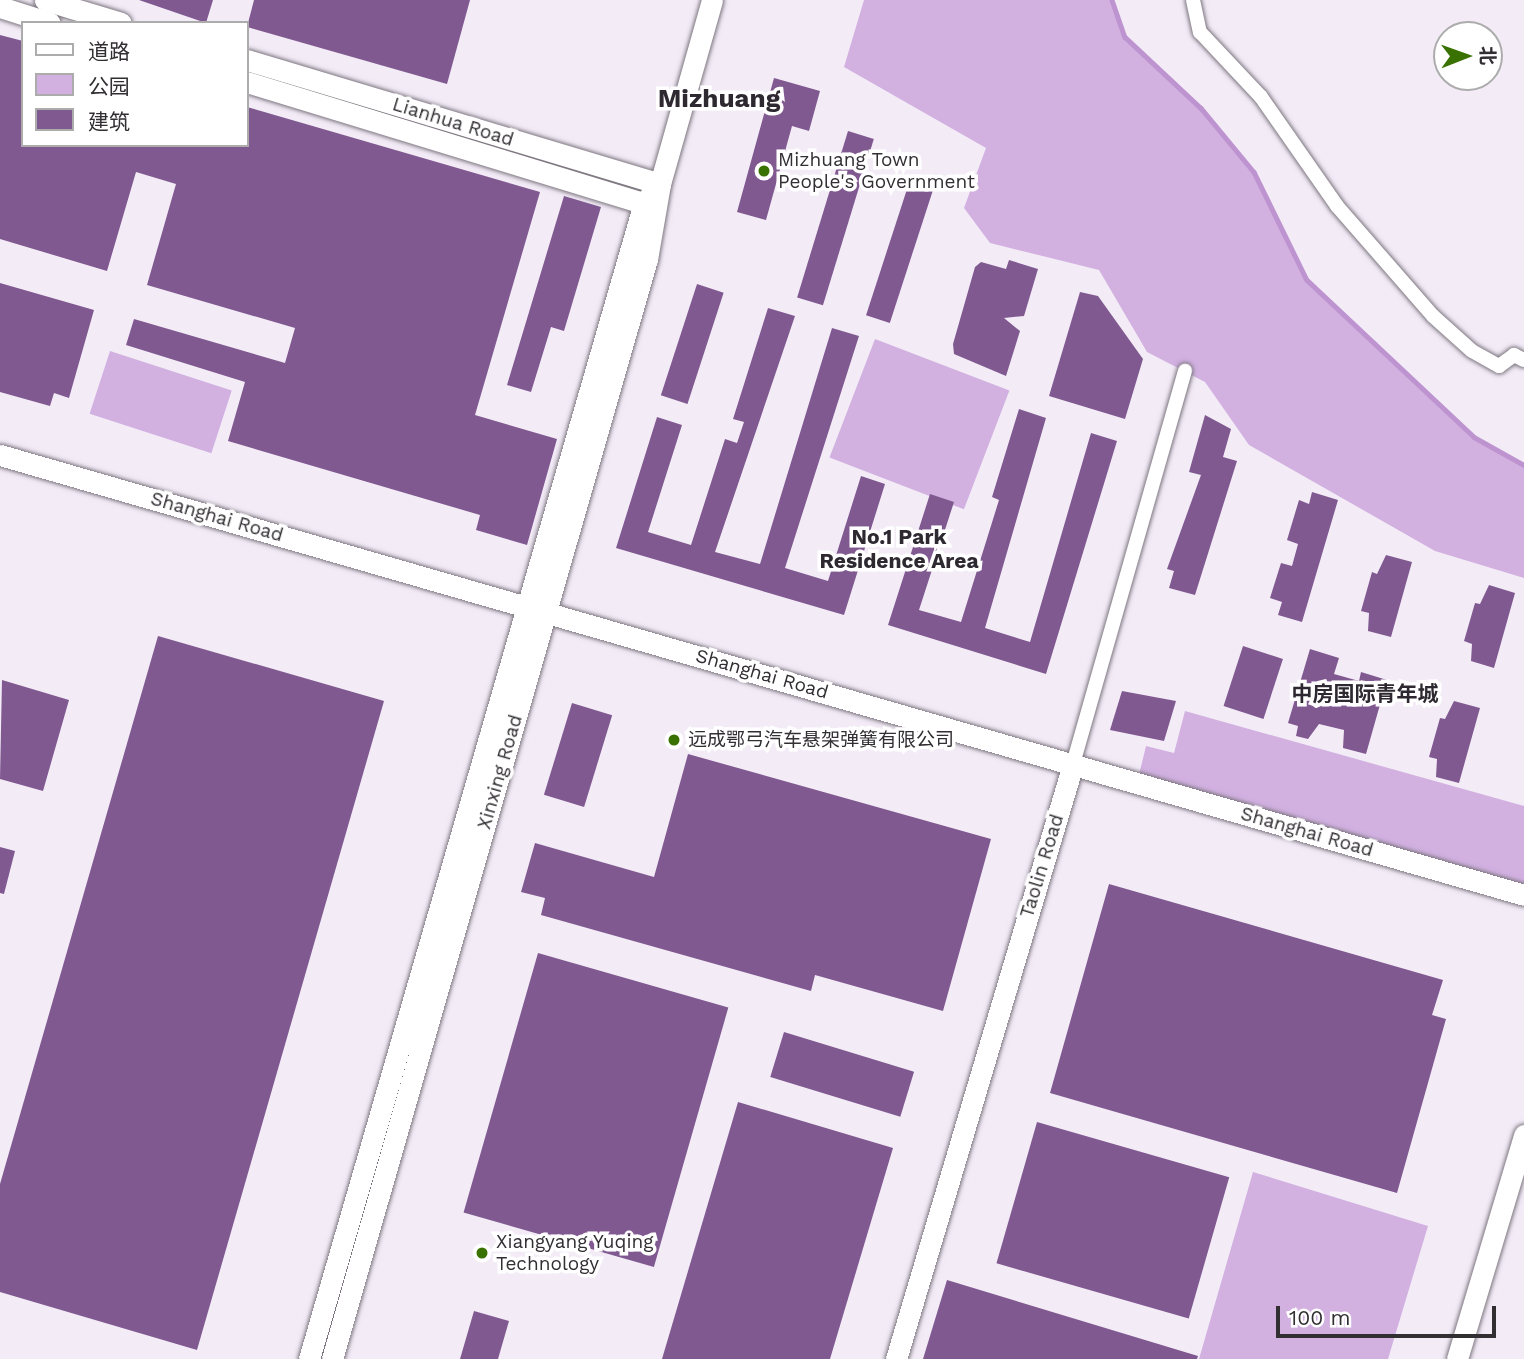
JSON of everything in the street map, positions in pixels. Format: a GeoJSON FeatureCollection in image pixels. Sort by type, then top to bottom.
{"type":"FeatureCollection","features":[{"type":"Feature","properties":{"kind":"street"},"geometry":{"type":"LineString","coordinates":[[45,0],[114,21]]}},
{"type":"Feature","properties":{"kind":"street","name":"Xinxing Road"},"geometry":{"type":"LineString","coordinates":[[309,1359],[536,608],[646,259],[660,184],[712,0]]}},
{"type":"Feature","properties":{"kind":"street"},"geometry":{"type":"LineString","coordinates":[[1193,0],[1200,32],[1261,97],[1337,206],[1433,316],[1472,351],[1499,366],[1514,355],[1524,360]]}},
{"type":"Feature","properties":{"kind":"street"},"geometry":{"type":"LineString","coordinates":[[0,7],[44,21]]}},
{"type":"Feature","properties":{"kind":"street","name":"Lianhua Road"},"geometry":{"type":"LineString","coordinates":[[248,60],[660,184]]}},
{"type":"Feature","properties":{"kind":"street","name":"Lianhua Road"},"geometry":{"type":"LineString","coordinates":[[248,82],[644,203]]}},
{"type":"Feature","properties":{"kind":"street"},"geometry":{"type":"LineString","coordinates":[[644,203],[660,184]]}},
{"type":"Feature","properties":{"kind":"street","name":"Xinxing Road"},"geometry":{"type":"LineString","coordinates":[[332,1359],[644,203]]}},
{"type":"Feature","properties":{"kind":"street","name":"Taolin Road"},"geometry":{"type":"LineString","coordinates":[[896,1359],[1073,764],[1185,371]]}},
{"type":"Feature","properties":{"kind":"street","name":"Shanghai Road"},"geometry":{"type":"LineString","coordinates":[[0,455],[536,608],[1523,896]]}},
{"type":"Feature","properties":{"kind":"street"},"geometry":{"type":"LineString","coordinates":[[1457,1359],[1524,1135]]}},
{"type":"Feature","properties":{"kind":"green space"},"geometry":{"type":"Polygon","coordinates":[[[864,0],[1112,0],[1125,37],[1201,108],[1254,172],[1307,280],[1474,437],[1524,465],[1524,578],[1435,551],[1249,445],[1205,382],[1147,352],[1099,270],[990,243],[964,208],[986,148],[844,67],[864,0]]]}},
{"type":"Feature","properties":{"kind":"green space"},"geometry":{"type":"Polygon","coordinates":[[[875,339],[1009,391],[964,509],[829,458],[875,339]]]}},
{"type":"Feature","properties":{"kind":"green space"},"geometry":{"type":"Polygon","coordinates":[[[110,351],[232,391],[211,453],[90,414],[110,351]]]}},
{"type":"Feature","properties":{"kind":"green space"},"geometry":{"type":"Polygon","coordinates":[[[1185,711],[1524,806],[1524,904],[1137,783],[1146,746],[1174,753],[1185,711]]]}},
{"type":"Feature","properties":{"kind":"green space"},"geometry":{"type":"Polygon","coordinates":[[[1253,1172],[1428,1226],[1388,1359],[1199,1359],[1253,1172]]]}},
{"type":"Feature","properties":{"kind":"building"},"geometry":{"type":"Polygon","coordinates":[[[139,0],[213,0],[207,21],[139,0]]]}},
{"type":"Feature","properties":{"kind":"building"},"geometry":{"type":"Polygon","coordinates":[[[254,0],[470,0],[447,84],[248,27],[254,0]]]}},
{"type":"Feature","properties":{"kind":"building"},"geometry":{"type":"Polygon","coordinates":[[[0,35],[21,40],[21,147],[248,147],[248,107],[540,192],[475,415],[557,439],[527,545],[476,530],[480,515],[228,441],[245,382],[126,345],[134,319],[285,363],[295,328],[147,285],[176,184],[136,172],[107,271],[0,239],[0,35]]]}},
{"type":"Feature","properties":{"kind":"building","name":"Mizhuang Town People's Government"},"geometry":{"type":"Polygon","coordinates":[[[774,78],[820,91],[809,131],[792,126],[766,220],[737,212],[774,78]]]}},
{"type":"Feature","properties":{"kind":"building"},"geometry":{"type":"Polygon","coordinates":[[[848,131],[874,139],[823,305],[797,297],[848,131]]]}},
{"type":"Feature","properties":{"kind":"building"},"geometry":{"type":"Polygon","coordinates":[[[909,183],[933,191],[890,323],[866,315],[909,183]]]}},
{"type":"Feature","properties":{"kind":"building"},"geometry":{"type":"Polygon","coordinates":[[[564,196],[601,207],[564,331],[551,327],[531,392],[507,385],[564,196]]]}},
{"type":"Feature","properties":{"kind":"building"},"geometry":{"type":"Polygon","coordinates":[[[1009,260],[1038,269],[1024,316],[1004,318],[1020,331],[1006,376],[954,354],[953,344],[975,267],[981,262],[1006,269],[1009,260]]]}},
{"type":"Feature","properties":{"kind":"building"},"geometry":{"type":"Polygon","coordinates":[[[0,283],[94,310],[69,398],[54,393],[50,406],[0,392],[0,283]]]}},
{"type":"Feature","properties":{"kind":"building"},"geometry":{"type":"Polygon","coordinates":[[[697,284],[724,293],[687,404],[661,395],[697,284]]]}},
{"type":"Feature","properties":{"kind":"building"},"geometry":{"type":"Polygon","coordinates":[[[1080,292],[1098,296],[1143,359],[1125,419],[1049,396],[1080,292]]]}},
{"type":"Feature","properties":{"kind":"building"},"geometry":{"type":"Polygon","coordinates":[[[768,308],[795,316],[715,552],[760,564],[832,328],[859,336],[785,568],[828,581],[861,476],[885,484],[844,615],[616,548],[657,417],[682,425],[648,532],[691,545],[725,439],[737,443],[744,422],[733,419],[768,308]]]}},
{"type":"Feature","properties":{"kind":"building"},"geometry":{"type":"Polygon","coordinates":[[[1019,409],[1046,418],[985,628],[1030,642],[1091,433],[1117,441],[1046,674],[888,625],[930,494],[954,502],[919,610],[961,622],[999,500],[992,497],[1019,409]]]}},
{"type":"Feature","properties":{"kind":"building"},"geometry":{"type":"Polygon","coordinates":[[[1205,415],[1231,429],[1223,457],[1237,461],[1195,595],[1169,588],[1174,571],[1167,569],[1201,475],[1189,472],[1205,415]]]}},
{"type":"Feature","properties":{"kind":"building"},"geometry":{"type":"Polygon","coordinates":[[[1312,492],[1338,500],[1302,622],[1278,615],[1282,602],[1270,598],[1281,563],[1292,566],[1298,544],[1287,540],[1299,500],[1309,504],[1312,492]]]}},
{"type":"Feature","properties":{"kind":"building"},"geometry":{"type":"Polygon","coordinates":[[[1386,555],[1412,562],[1391,637],[1368,631],[1369,613],[1361,611],[1372,572],[1377,574],[1386,555]]]}},
{"type":"Feature","properties":{"kind":"building"},"geometry":{"type":"Polygon","coordinates":[[[1489,585],[1515,593],[1494,668],[1471,661],[1472,644],[1464,641],[1475,603],[1480,604],[1489,585]]]}},
{"type":"Feature","properties":{"kind":"building"},"geometry":{"type":"Polygon","coordinates":[[[158,636],[384,701],[197,1350],[0,1292],[0,1184],[158,636]]]}},
{"type":"Feature","properties":{"kind":"building"},"geometry":{"type":"Polygon","coordinates":[[[1243,646],[1283,659],[1263,719],[1224,706],[1243,646]]]}},
{"type":"Feature","properties":{"kind":"building"},"geometry":{"type":"Polygon","coordinates":[[[1310,649],[1339,658],[1334,674],[1359,681],[1361,672],[1387,680],[1366,754],[1343,748],[1344,730],[1319,724],[1308,739],[1296,736],[1298,726],[1288,723],[1310,649]]]}},
{"type":"Feature","properties":{"kind":"building"},"geometry":{"type":"Polygon","coordinates":[[[2,680],[69,700],[43,791],[0,779],[2,680]]]}},
{"type":"Feature","properties":{"kind":"building"},"geometry":{"type":"Polygon","coordinates":[[[1122,691],[1176,701],[1164,741],[1110,730],[1122,691]]]}},
{"type":"Feature","properties":{"kind":"building"},"geometry":{"type":"Polygon","coordinates":[[[1454,701],[1480,708],[1459,783],[1436,777],[1437,759],[1429,757],[1440,718],[1445,719],[1454,701]]]}},
{"type":"Feature","properties":{"kind":"building"},"geometry":{"type":"Polygon","coordinates":[[[572,703],[612,715],[584,807],[544,795],[572,703]]]}},
{"type":"Feature","properties":{"kind":"building"},"geometry":{"type":"Polygon","coordinates":[[[688,754],[991,839],[943,1011],[815,975],[811,991],[541,915],[545,898],[521,892],[535,843],[654,877],[688,754]]]}},
{"type":"Feature","properties":{"kind":"building"},"geometry":{"type":"Polygon","coordinates":[[[0,847],[15,851],[4,894],[0,893],[0,847]]]}},
{"type":"Feature","properties":{"kind":"building"},"geometry":{"type":"Polygon","coordinates":[[[1109,884],[1443,980],[1432,1015],[1446,1019],[1397,1193],[1050,1093],[1109,884]]]}},
{"type":"Feature","properties":{"kind":"building"},"geometry":{"type":"Polygon","coordinates":[[[538,953],[728,1008],[654,1267],[464,1213],[538,953]]]}},
{"type":"Feature","properties":{"kind":"building"},"geometry":{"type":"Polygon","coordinates":[[[784,1032],[914,1072],[900,1117],[770,1077],[784,1032]]]}},
{"type":"Feature","properties":{"kind":"building"},"geometry":{"type":"Polygon","coordinates":[[[738,1102],[893,1148],[830,1359],[662,1359],[738,1102]]]}},
{"type":"Feature","properties":{"kind":"building"},"geometry":{"type":"Polygon","coordinates":[[[1037,1122],[1229,1177],[1189,1318],[996,1263],[1037,1122]]]}},
{"type":"Feature","properties":{"kind":"building"},"geometry":{"type":"Polygon","coordinates":[[[947,1280],[1198,1356],[1197,1359],[923,1359],[947,1280]]]}},
{"type":"Feature","properties":{"kind":"building"},"geometry":{"type":"Polygon","coordinates":[[[474,1311],[509,1321],[498,1359],[460,1359],[474,1311]]]}},
{"type":"Feature","properties":{"kind":"waterway"},"geometry":{"type":"LineString","coordinates":[[1112,0],[1125,37],[1201,108],[1254,172],[1307,280],[1474,437],[1524,465]]}},
{"type":"Feature","properties":{"kind":"place","name":"Mizhuang Town People's Government"},"geometry":{"type":"Point","coordinates":[764,171]}},
{"type":"Feature","properties":{"kind":"place","name":"远成鄂弓汽车悬架弹簧有限公司"},"geometry":{"type":"Point","coordinates":[674,740]}},
{"type":"Feature","properties":{"kind":"place","name":"Xiangyang Yuqing Technology"},"geometry":{"type":"Point","coordinates":[482,1253]}},
{"type":"Feature","properties":{"kind":"district","name":"Mizhuang"},"geometry":{"type":"Point","coordinates":[719,99]}},
{"type":"Feature","properties":{"kind":"district","name":"No.1 Park Residence Area"},"geometry":{"type":"Point","coordinates":[899,549]}},
{"type":"Feature","properties":{"kind":"district","name":"中房国际青年城"},"geometry":{"type":"Point","coordinates":[1365,694]}}]}
